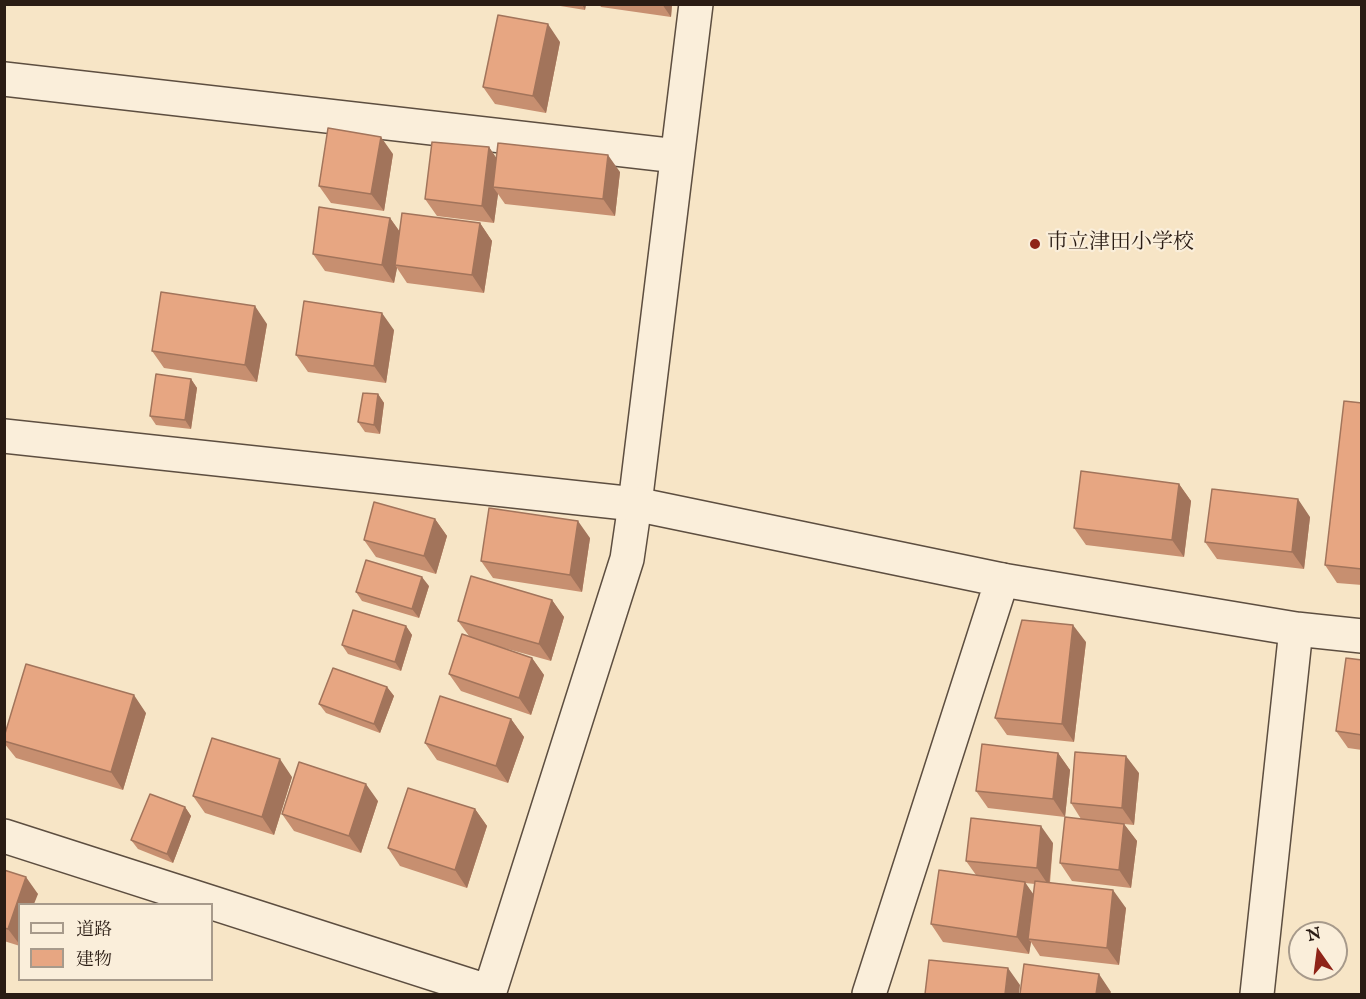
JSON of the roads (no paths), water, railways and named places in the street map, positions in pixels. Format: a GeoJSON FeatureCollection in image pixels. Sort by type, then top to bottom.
{"type":"FeatureCollection","features":[{"type":"Feature","properties":{"kind":"street"},"geometry":{"type":"LineString","coordinates":[[213,904],[489,993],[627,559],[696,4]]}},
{"type":"Feature","properties":{"kind":"street"},"geometry":{"type":"LineString","coordinates":[[4,79],[677,156]]}},
{"type":"Feature","properties":{"kind":"street"},"geometry":{"type":"LineString","coordinates":[[4,436],[635,504],[1002,580],[1296,628],[1362,636]]}},
{"type":"Feature","properties":{"kind":"street"},"geometry":{"type":"LineString","coordinates":[[870,994],[1002,580]]}},
{"type":"Feature","properties":{"kind":"street"},"geometry":{"type":"LineString","coordinates":[[1257,994],[1296,628]]}},
{"type":"Feature","properties":{"kind":"street"},"geometry":{"type":"LineString","coordinates":[[4,836],[211,903]]}},
{"type":"Feature","properties":{"kind":"place","name":"市立津田小学校"},"geometry":{"type":"Point","coordinates":[1035,244]}}]}
